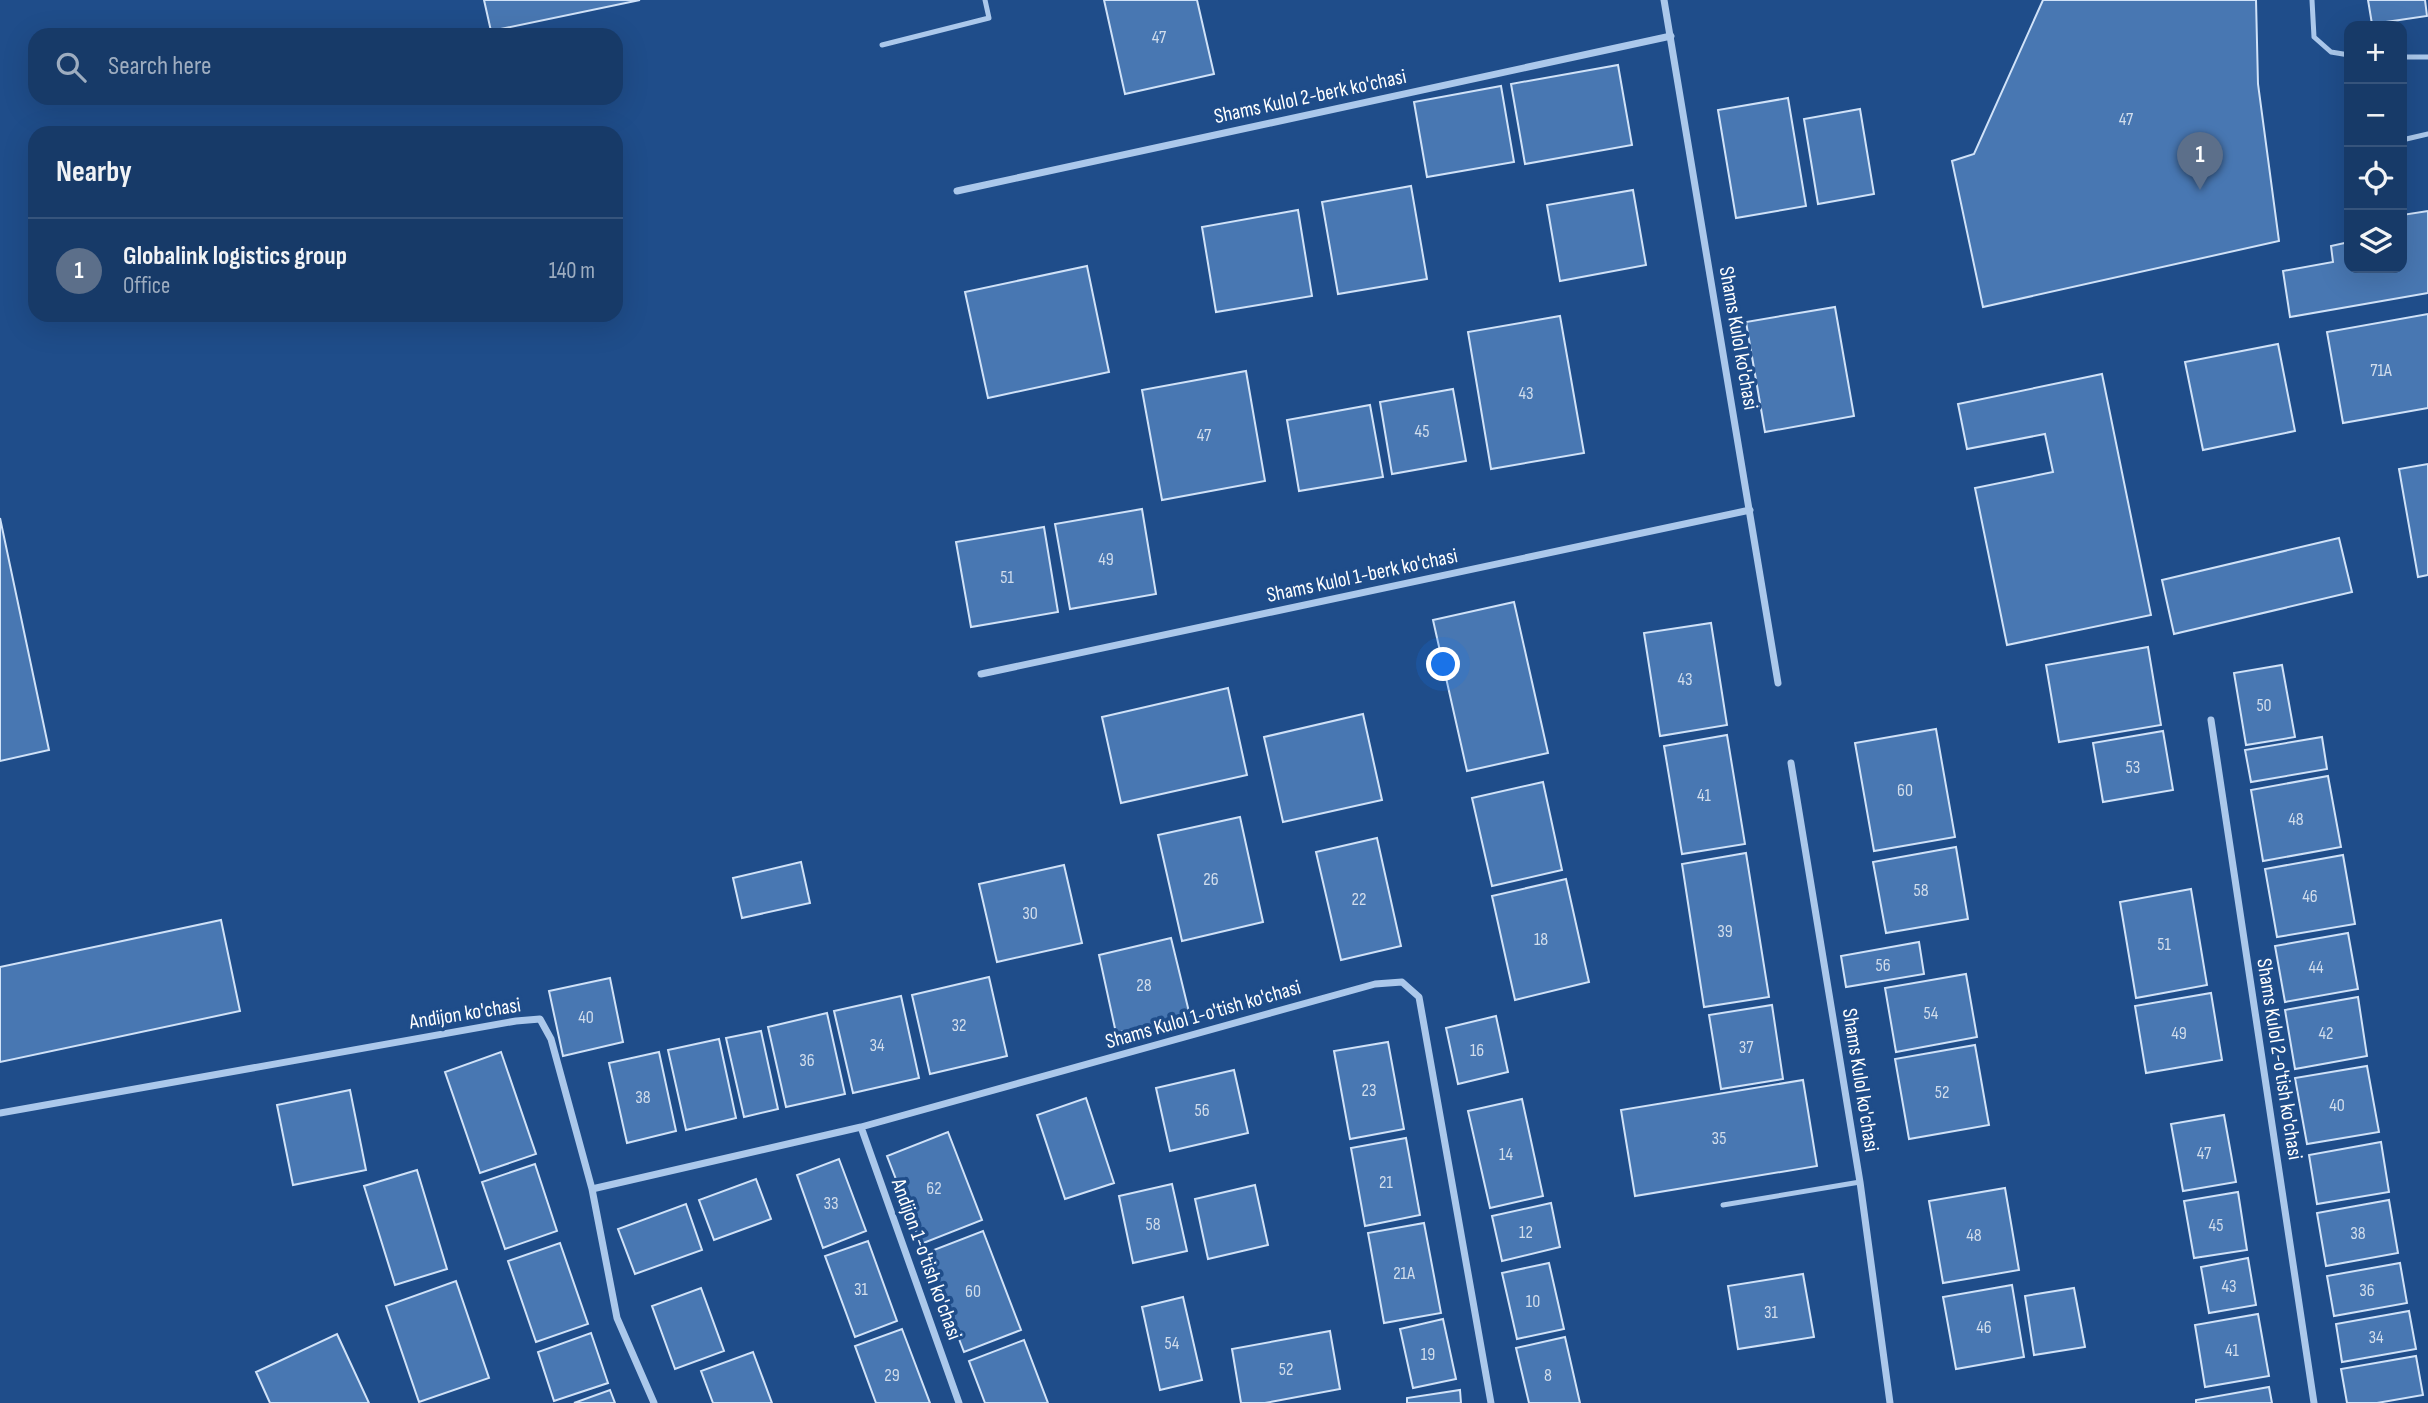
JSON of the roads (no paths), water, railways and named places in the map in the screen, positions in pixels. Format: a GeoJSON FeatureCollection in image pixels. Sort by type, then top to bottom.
{"type":"FeatureCollection","features":[{"type":"Feature","properties":{"kind":"street","name":"Shams Kulol ko'chasi"},"geometry":{"type":"LineString","coordinates":[[1664,0],[1778,682]]}},
{"type":"Feature","properties":{"kind":"street","name":"Shams Kulol 2-berk ko'chasi"},"geometry":{"type":"LineString","coordinates":[[957,191],[1671,36]]}},
{"type":"Feature","properties":{"kind":"street","name":"Shams Kulol 1-berk ko'chasi"},"geometry":{"type":"LineString","coordinates":[[981,674],[1750,510]]}},
{"type":"Feature","properties":{"kind":"street","name":"Shams Kulol 2-o'tish ko'chasi"},"geometry":{"type":"LineString","coordinates":[[2211,720],[2314,1403]]}},
{"type":"Feature","properties":{"kind":"street","name":"Shams Kulol ko'chasi"},"geometry":{"type":"LineString","coordinates":[[1791,763],[1860,1182],[1890,1403]]}},
{"type":"Feature","properties":{"kind":"street","name":"Shams Kulol 1-o'tish ko'chasi"},"geometry":{"type":"LineString","coordinates":[[592,1189],[861,1127],[1375,984],[1402,982],[1419,997],[1491,1403]]}},
{"type":"Feature","properties":{"kind":"street","name":"Andijon ko'chasi"},"geometry":{"type":"LineString","coordinates":[[0,1113],[516,1021],[540,1019],[551,1039],[592,1189],[617,1318],[654,1403]]}},
{"type":"Feature","properties":{"kind":"street","name":"Andijon 1-o'tish ko'chasi"},"geometry":{"type":"LineString","coordinates":[[861,1127],[960,1403]]}},
{"type":"Feature","properties":{"kind":"lane"},"geometry":{"type":"LineString","coordinates":[[882,45],[989,18],[985,0]]}},
{"type":"Feature","properties":{"kind":"lane"},"geometry":{"type":"LineString","coordinates":[[2312,0],[2314,37],[2331,52],[2344,54]]}},
{"type":"Feature","properties":{"kind":"lane"},"geometry":{"type":"LineString","coordinates":[[2407,57],[2428,57]]}},
{"type":"Feature","properties":{"kind":"lane"},"geometry":{"type":"LineString","coordinates":[[2407,139],[2428,134]]}},
{"type":"Feature","properties":{"kind":"lane"},"geometry":{"type":"LineString","coordinates":[[1723,1205],[1860,1182]]}},
{"type":"Feature","properties":{"kind":"place","name":"Globalink logistics group"},"geometry":{"type":"Point","coordinates":[2200,190]}}]}
